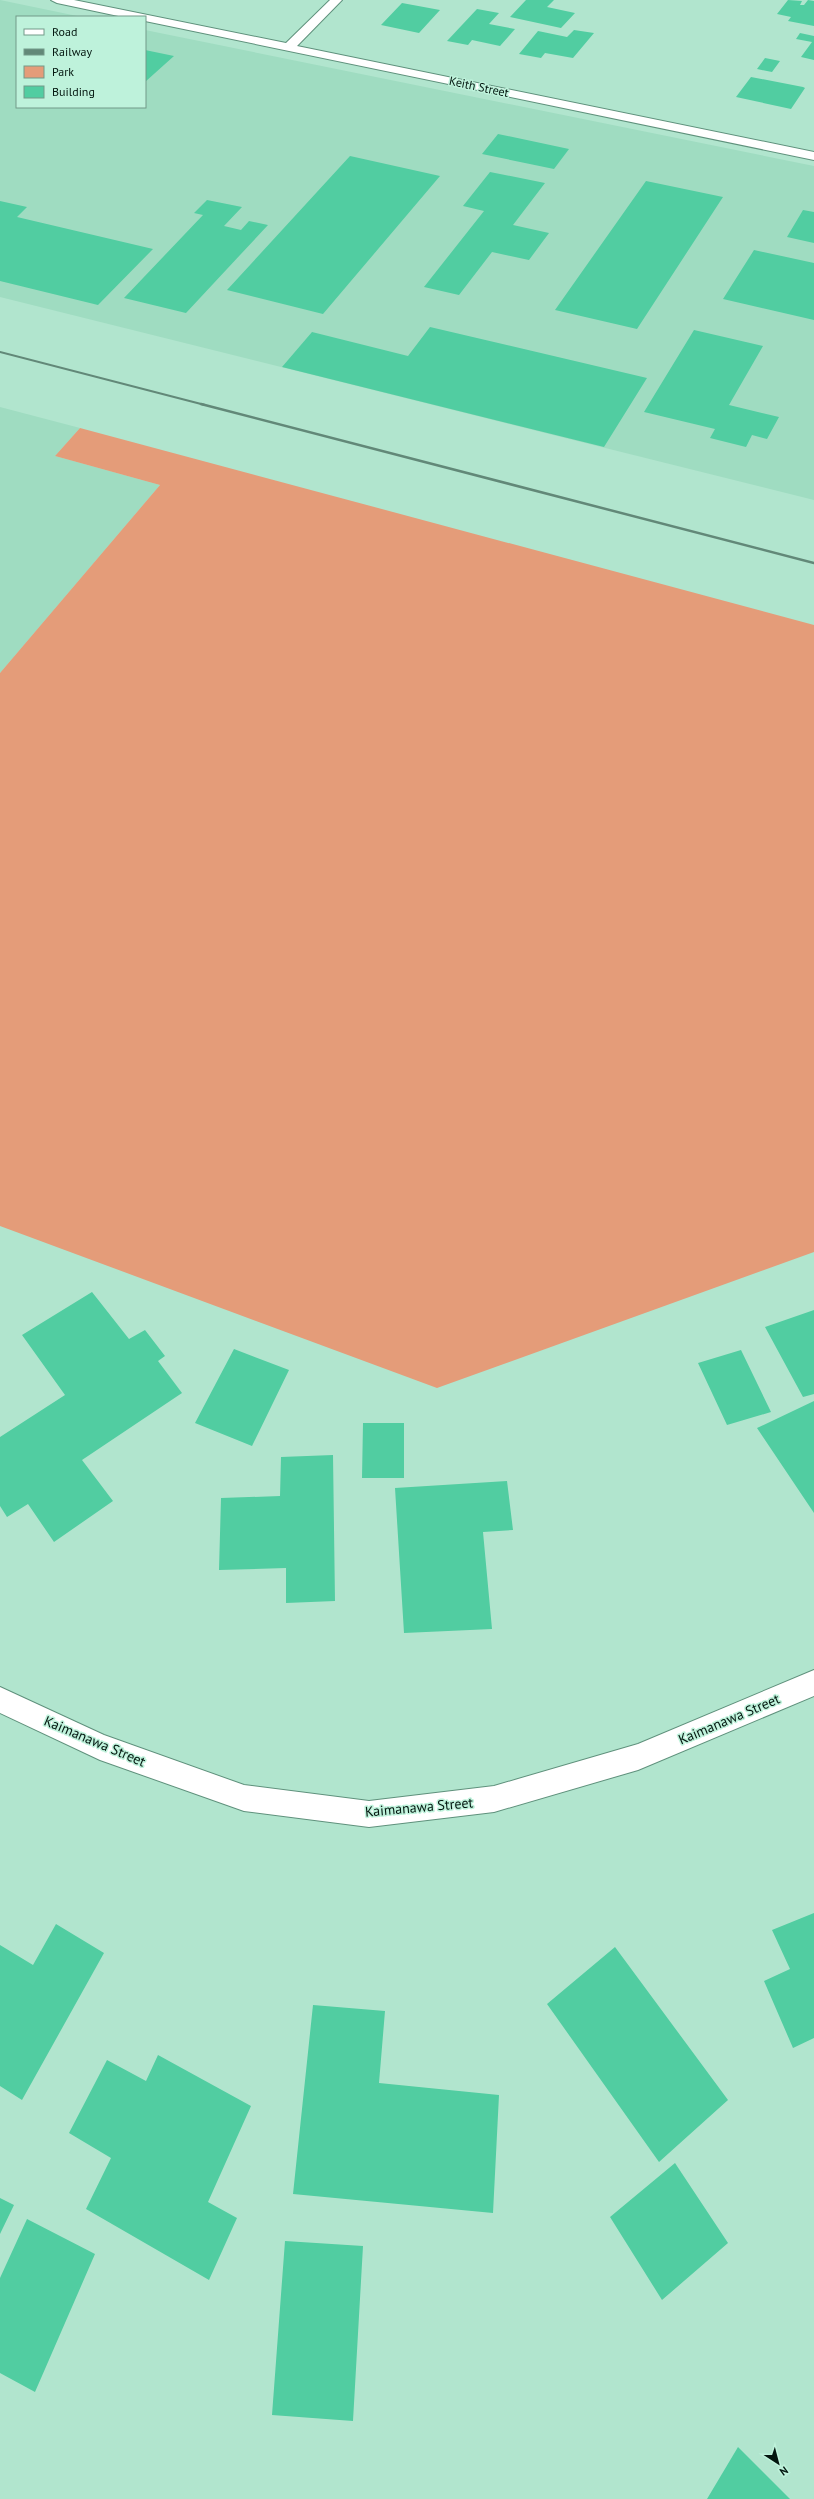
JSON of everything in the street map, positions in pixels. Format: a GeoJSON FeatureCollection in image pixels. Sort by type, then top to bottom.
{"type":"FeatureCollection","features":[{"type":"Feature","properties":{"kind":"street"},"geometry":{"type":"LineString","coordinates":[[57,0],[135,16]]}},
{"type":"Feature","properties":{"kind":"street"},"geometry":{"type":"LineString","coordinates":[[288,48],[336,0]]}},
{"type":"Feature","properties":{"kind":"street","name":"Keith Street"},"geometry":{"type":"LineString","coordinates":[[146,18],[814,156]]}},
{"type":"Feature","properties":{"kind":"street","name":"Kaimanawa Street"},"geometry":{"type":"LineString","coordinates":[[0,1700],[100,1747],[244,1798],[369,1814],[494,1799],[638,1757],[814,1683]]}},
{"type":"Feature","properties":{"kind":"shaded area"},"geometry":{"type":"Polygon","coordinates":[[[0,0],[77,16],[16,16],[16,108],[146,108],[146,30],[814,166],[814,500],[0,297],[0,0]]]}},
{"type":"Feature","properties":{"kind":"shaded area"},"geometry":{"type":"Polygon","coordinates":[[[0,407],[80,428],[55,456],[160,485],[0,673],[0,407]]]}},
{"type":"Feature","properties":{"kind":"green space"},"geometry":{"type":"Polygon","coordinates":[[[80,428],[814,625],[814,1252],[437,1388],[0,1226],[0,673],[160,485],[55,456],[80,428]]]}},
{"type":"Feature","properties":{"kind":"building"},"geometry":{"type":"Polygon","coordinates":[[[526,0],[554,0],[547,7],[575,13],[561,28],[510,17],[526,0]]]}},
{"type":"Feature","properties":{"kind":"building"},"geometry":{"type":"Polygon","coordinates":[[[788,0],[802,1],[800,5],[804,5],[808,0],[814,1],[814,26],[788,21],[791,17],[777,14],[788,0]]]}},
{"type":"Feature","properties":{"kind":"building"},"geometry":{"type":"Polygon","coordinates":[[[402,3],[440,10],[419,33],[381,25],[402,3]]]}},
{"type":"Feature","properties":{"kind":"building"},"geometry":{"type":"Polygon","coordinates":[[[477,9],[499,13],[489,24],[515,29],[500,46],[472,40],[468,45],[447,41],[477,9]]]}},
{"type":"Feature","properties":{"kind":"building"},"geometry":{"type":"Polygon","coordinates":[[[574,30],[594,33],[573,58],[545,53],[541,58],[519,54],[538,31],[567,37],[574,30]]]}},
{"type":"Feature","properties":{"kind":"building"},"geometry":{"type":"Polygon","coordinates":[[[800,33],[814,36],[814,60],[801,57],[812,42],[796,39],[800,33]]]}},
{"type":"Feature","properties":{"kind":"building"},"geometry":{"type":"Polygon","coordinates":[[[146,50],[174,56],[146,81],[146,50]]]}},
{"type":"Feature","properties":{"kind":"building"},"geometry":{"type":"Polygon","coordinates":[[[765,58],[780,61],[772,72],[757,69],[765,58]]]}},
{"type":"Feature","properties":{"kind":"building"},"geometry":{"type":"Polygon","coordinates":[[[751,77],[805,88],[791,109],[736,97],[751,77]]]}},
{"type":"Feature","properties":{"kind":"building"},"geometry":{"type":"Polygon","coordinates":[[[498,134],[569,149],[554,169],[482,154],[498,134]]]}},
{"type":"Feature","properties":{"kind":"building"},"geometry":{"type":"Polygon","coordinates":[[[350,156],[440,176],[323,314],[227,290],[350,156]]]}},
{"type":"Feature","properties":{"kind":"building"},"geometry":{"type":"Polygon","coordinates":[[[490,172],[545,183],[513,225],[549,233],[529,260],[492,252],[459,295],[424,287],[484,211],[463,206],[490,172]]]}},
{"type":"Feature","properties":{"kind":"building"},"geometry":{"type":"Polygon","coordinates":[[[646,181],[723,197],[637,329],[555,310],[646,181]]]}},
{"type":"Feature","properties":{"kind":"building"},"geometry":{"type":"Polygon","coordinates":[[[207,200],[242,207],[224,226],[241,230],[249,221],[268,225],[186,313],[124,298],[203,215],[194,213],[207,200]]]}},
{"type":"Feature","properties":{"kind":"building"},"geometry":{"type":"Polygon","coordinates":[[[0,201],[27,207],[17,217],[153,249],[98,305],[0,281],[0,201]]]}},
{"type":"Feature","properties":{"kind":"building"},"geometry":{"type":"Polygon","coordinates":[[[803,210],[814,212],[814,243],[787,237],[803,210]]]}},
{"type":"Feature","properties":{"kind":"building"},"geometry":{"type":"Polygon","coordinates":[[[754,250],[814,263],[814,320],[723,299],[754,250]]]}},
{"type":"Feature","properties":{"kind":"building"},"geometry":{"type":"Polygon","coordinates":[[[430,327],[647,378],[604,447],[282,367],[312,332],[408,356],[430,327]]]}},
{"type":"Feature","properties":{"kind":"building"},"geometry":{"type":"Polygon","coordinates":[[[694,330],[763,346],[729,405],[779,417],[767,439],[752,435],[746,447],[710,438],[715,429],[644,412],[694,330]]]}},
{"type":"Feature","properties":{"kind":"building"},"geometry":{"type":"Polygon","coordinates":[[[92,1292],[129,1339],[145,1330],[165,1356],[158,1361],[182,1393],[82,1460],[113,1501],[54,1542],[28,1504],[7,1517],[0,1506],[0,1437],[65,1395],[22,1335],[92,1292]]]}},
{"type":"Feature","properties":{"kind":"building"},"geometry":{"type":"Polygon","coordinates":[[[814,1310],[814,1394],[803,1397],[765,1327],[814,1310]]]}},
{"type":"Feature","properties":{"kind":"building"},"geometry":{"type":"Polygon","coordinates":[[[234,1349],[289,1370],[252,1446],[195,1423],[234,1349]]]}},
{"type":"Feature","properties":{"kind":"building"},"geometry":{"type":"Polygon","coordinates":[[[741,1350],[771,1412],[727,1425],[698,1363],[741,1350]]]}},
{"type":"Feature","properties":{"kind":"building"},"geometry":{"type":"Polygon","coordinates":[[[814,1401],[814,1513],[757,1428],[814,1401]]]}},
{"type":"Feature","properties":{"kind":"building"},"geometry":{"type":"Polygon","coordinates":[[[363,1423],[404,1423],[404,1478],[362,1478],[363,1423]]]}},
{"type":"Feature","properties":{"kind":"building"},"geometry":{"type":"Polygon","coordinates":[[[333,1455],[335,1601],[286,1603],[286,1568],[219,1570],[221,1498],[280,1496],[281,1457],[333,1455]]]}},
{"type":"Feature","properties":{"kind":"building"},"geometry":{"type":"Polygon","coordinates":[[[507,1481],[513,1530],[483,1532],[492,1629],[404,1633],[395,1488],[507,1481]]]}},
{"type":"Feature","properties":{"kind":"building"},"geometry":{"type":"Polygon","coordinates":[[[814,1913],[814,2038],[793,2048],[764,1981],[790,1969],[772,1930],[814,1913]]]}},
{"type":"Feature","properties":{"kind":"building"},"geometry":{"type":"Polygon","coordinates":[[[56,1924],[104,1953],[22,2100],[0,2086],[0,1945],[33,1965],[56,1924]]]}},
{"type":"Feature","properties":{"kind":"building"},"geometry":{"type":"Polygon","coordinates":[[[615,1947],[728,2100],[659,2162],[547,2004],[615,1947]]]}},
{"type":"Feature","properties":{"kind":"building"},"geometry":{"type":"Polygon","coordinates":[[[313,2005],[385,2011],[379,2083],[499,2095],[493,2213],[293,2194],[313,2005]]]}},
{"type":"Feature","properties":{"kind":"building"},"geometry":{"type":"Polygon","coordinates":[[[158,2055],[251,2106],[208,2202],[237,2218],[209,2280],[86,2209],[111,2158],[69,2133],[107,2060],[146,2081],[158,2055]]]}},
{"type":"Feature","properties":{"kind":"building"},"geometry":{"type":"Polygon","coordinates":[[[675,2163],[728,2243],[662,2300],[610,2217],[675,2163]]]}},
{"type":"Feature","properties":{"kind":"building"},"geometry":{"type":"Polygon","coordinates":[[[0,2198],[14,2205],[0,2234],[0,2198]]]}},
{"type":"Feature","properties":{"kind":"building"},"geometry":{"type":"Polygon","coordinates":[[[27,2219],[95,2254],[35,2392],[0,2373],[0,2278],[27,2219]]]}},
{"type":"Feature","properties":{"kind":"building"},"geometry":{"type":"Polygon","coordinates":[[[285,2241],[363,2246],[353,2421],[272,2415],[285,2241]]]}},
{"type":"Feature","properties":{"kind":"building"},"geometry":{"type":"Polygon","coordinates":[[[738,2447],[790,2499],[707,2499],[738,2447]]]}},
{"type":"Feature","properties":{"kind":"railway"},"geometry":{"type":"LineString","coordinates":[[0,352],[205,405]]}},
{"type":"Feature","properties":{"kind":"railway"},"geometry":{"type":"LineString","coordinates":[[201,404],[814,563]]}}]}
